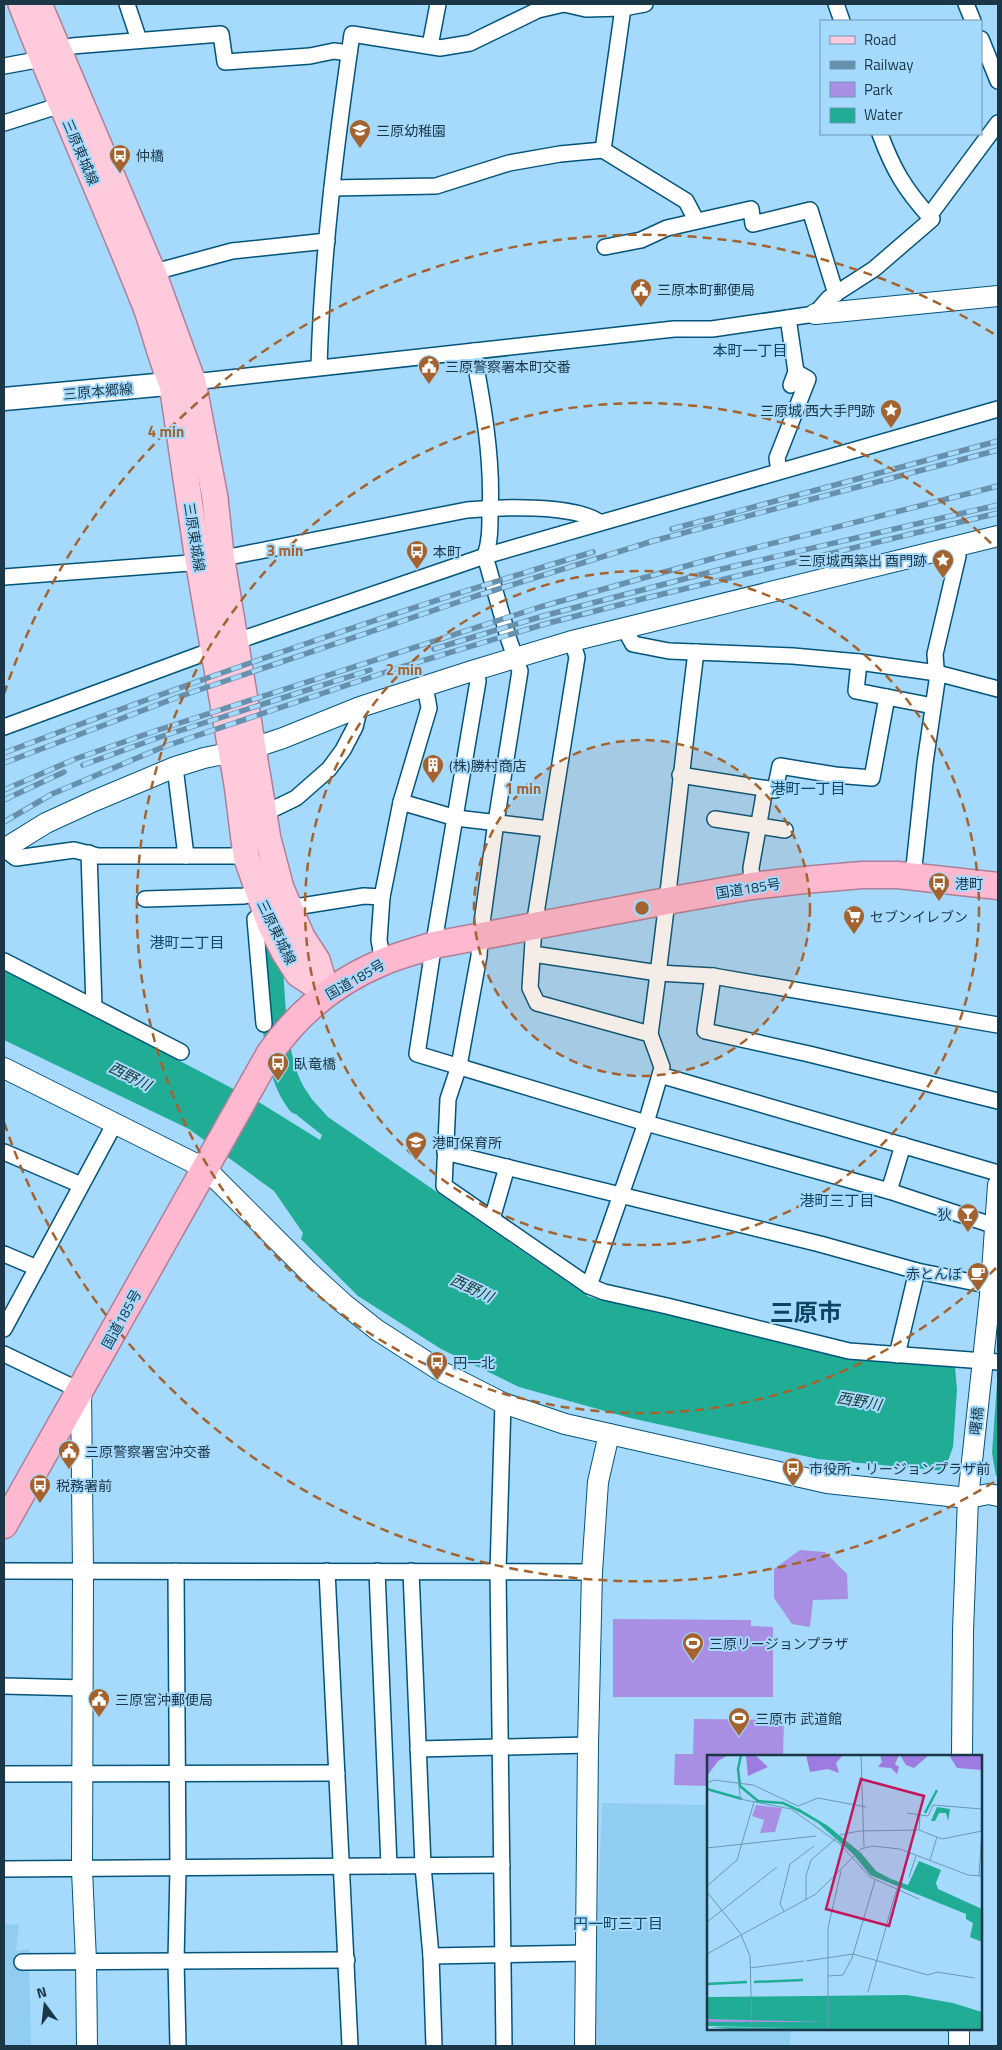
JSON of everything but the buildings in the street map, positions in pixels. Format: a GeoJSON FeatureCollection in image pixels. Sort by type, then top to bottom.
{"type":"FeatureCollection","features":[{"type":"Feature","properties":{"kind":"highway","name":"国道185号"},"geometry":{"type":"LineString","coordinates":[[4,1525],[247,1096],[270,1053],[274,1028],[327,993],[383,962],[434,945],[752,886],[848,876],[913,876],[998,886]]}},
{"type":"Feature","properties":{"kind":"main road","name":"三原東城線"},"geometry":{"type":"LineString","coordinates":[[21,4],[50,55],[154,275],[182,383],[243,750],[263,814],[273,861],[278,912],[277,940],[298,974],[327,993]]}},
{"type":"Feature","properties":{"kind":"main road","name":"三原東城線"},"geometry":{"type":"LineString","coordinates":[[39,4],[61,105],[146,307],[164,367],[182,383]]}},
{"type":"Feature","properties":{"kind":"main road","name":"三原本郷線"},"geometry":{"type":"LineString","coordinates":[[4,399],[182,383]]}},
{"type":"Feature","properties":{"kind":"main road","name":"三原東城線"},"geometry":{"type":"LineString","coordinates":[[243,750],[246,856],[257,893],[278,912]]}},
{"type":"Feature","properties":{"kind":"street"},"geometry":{"type":"LineString","coordinates":[[127,4],[139,40]]}},
{"type":"Feature","properties":{"kind":"street"},"geometry":{"type":"LineString","coordinates":[[430,46],[438,4]]}},
{"type":"Feature","properties":{"kind":"street"},"geometry":{"type":"LineString","coordinates":[[319,367],[320,318],[335,148],[352,34],[440,48],[470,43],[538,10],[564,4],[586,9],[623,8],[644,4]]}},
{"type":"Feature","properties":{"kind":"street"},"geometry":{"type":"LineString","coordinates":[[836,4],[842,20]]}},
{"type":"Feature","properties":{"kind":"street"},"geometry":{"type":"LineString","coordinates":[[966,4],[974,20]]}},
{"type":"Feature","properties":{"kind":"street"},"geometry":{"type":"LineString","coordinates":[[603,150],[623,8]]}},
{"type":"Feature","properties":{"kind":"street"},"geometry":{"type":"LineString","coordinates":[[4,66],[50,55],[72,46],[221,34],[225,62],[310,56],[334,51],[349,53]]}},
{"type":"Feature","properties":{"kind":"street"},"geometry":{"type":"LineString","coordinates":[[982,41],[998,81]]}},
{"type":"Feature","properties":{"kind":"street"},"geometry":{"type":"LineString","coordinates":[[4,123],[61,105]]}},
{"type":"Feature","properties":{"kind":"street"},"geometry":{"type":"LineString","coordinates":[[929,216],[998,122]]}},
{"type":"Feature","properties":{"kind":"street"},"geometry":{"type":"LineString","coordinates":[[814,314],[823,303],[860,279],[932,219],[910,195],[897,174],[880,135]]}},
{"type":"Feature","properties":{"kind":"street"},"geometry":{"type":"LineString","coordinates":[[332,188],[436,186],[509,163],[560,154],[603,150],[686,201],[696,220]]}},
{"type":"Feature","properties":{"kind":"street"},"geometry":{"type":"LineString","coordinates":[[606,247],[641,240],[666,228],[696,220],[751,209],[754,224],[810,210],[836,294]]}},
{"type":"Feature","properties":{"kind":"street"},"geometry":{"type":"LineString","coordinates":[[154,275],[162,270],[232,251],[327,242]]}},
{"type":"Feature","properties":{"kind":"street"},"geometry":{"type":"LineString","coordinates":[[182,383],[674,329],[721,328],[814,314],[998,296]]}},
{"type":"Feature","properties":{"kind":"street"},"geometry":{"type":"LineString","coordinates":[[779,471],[778,458],[808,379],[793,379],[788,318]]}},
{"type":"Feature","properties":{"kind":"street"},"geometry":{"type":"LineString","coordinates":[[473,351],[481,393],[491,478],[489,544],[486,556],[508,640],[517,658],[520,671],[496,822],[479,956],[459,1066],[448,1100],[444,1186],[589,1286],[604,1292],[849,1351],[987,1364]]}},
{"type":"Feature","properties":{"kind":"street"},"geometry":{"type":"LineString","coordinates":[[4,727],[225,645],[486,556],[998,409]]}},
{"type":"Feature","properties":{"kind":"street"},"geometry":{"type":"LineString","coordinates":[[4,577],[190,562],[234,556],[467,510],[515,507],[580,513],[600,522]]}},
{"type":"Feature","properties":{"kind":"street"},"geometry":{"type":"LineString","coordinates":[[246,856],[98,856],[74,850],[16,858],[4,849],[46,823],[94,800],[175,767],[283,738],[360,707],[475,670],[624,628],[998,536]]}},
{"type":"Feature","properties":{"kind":"street"},"geometry":{"type":"LineString","coordinates":[[913,876],[933,706],[938,681],[935,654],[958,556],[955,546]]}},
{"type":"Feature","properties":{"kind":"street"},"geometry":{"type":"LineString","coordinates":[[624,628],[633,644],[669,651],[793,656],[859,662],[937,673],[998,689]]}},
{"type":"Feature","properties":{"kind":"street"},"geometry":{"type":"LineString","coordinates":[[572,642],[577,658],[534,926],[534,954],[530,988],[537,1004],[650,1034]]}},
{"type":"Feature","properties":{"kind":"street"},"geometry":{"type":"LineString","coordinates":[[589,1286],[646,1123],[662,1067],[650,1034],[696,652]]}},
{"type":"Feature","properties":{"kind":"street"},"geometry":{"type":"LineString","coordinates":[[859,662],[856,691],[933,706]]}},
{"type":"Feature","properties":{"kind":"street"},"geometry":{"type":"LineString","coordinates":[[475,670],[478,681],[417,1054],[646,1123],[889,1192],[997,1226]]}},
{"type":"Feature","properties":{"kind":"street"},"geometry":{"type":"LineString","coordinates":[[383,962],[380,940],[382,896],[401,802],[429,708],[425,686]]}},
{"type":"Feature","properties":{"kind":"street"},"geometry":{"type":"LineString","coordinates":[[680,775],[775,790],[780,766],[835,776],[872,778],[887,697]]}},
{"type":"Feature","properties":{"kind":"street"},"geometry":{"type":"LineString","coordinates":[[263,814],[296,798],[329,769],[344,750],[355,728],[360,707]]}},
{"type":"Feature","properties":{"kind":"street"},"geometry":{"type":"LineString","coordinates":[[175,767],[186,856]]}},
{"type":"Feature","properties":{"kind":"street"},"geometry":{"type":"LineString","coordinates":[[752,886],[751,868],[765,789]]}},
{"type":"Feature","properties":{"kind":"street"},"geometry":{"type":"LineString","coordinates":[[401,802],[456,818],[549,829]]}},
{"type":"Feature","properties":{"kind":"street"},"geometry":{"type":"LineString","coordinates":[[715,819],[784,830]]}},
{"type":"Feature","properties":{"kind":"street"},"geometry":{"type":"LineString","coordinates":[[89,853],[94,1007]]}},
{"type":"Feature","properties":{"kind":"street"},"geometry":{"type":"LineString","coordinates":[[145,899],[244,896],[257,893]]}},
{"type":"Feature","properties":{"kind":"street"},"geometry":{"type":"LineString","coordinates":[[274,1028],[255,919],[278,912],[364,896],[382,896]]}},
{"type":"Feature","properties":{"kind":"street"},"geometry":{"type":"LineString","coordinates":[[534,954],[658,973],[713,976],[998,1025]]}},
{"type":"Feature","properties":{"kind":"street"},"geometry":{"type":"LineString","coordinates":[[4,961],[181,1052]]}},
{"type":"Feature","properties":{"kind":"street"},"geometry":{"type":"LineString","coordinates":[[713,976],[705,1031],[818,1056],[998,1100]]}},
{"type":"Feature","properties":{"kind":"street"},"geometry":{"type":"LineString","coordinates":[[4,1068],[115,1123],[210,1160],[308,1271],[342,1303],[377,1330],[444,1373],[503,1403],[546,1418],[609,1434],[827,1483],[968,1498],[989,1494],[998,1496]]}},
{"type":"Feature","properties":{"kind":"street"},"geometry":{"type":"LineString","coordinates":[[660,1075],[998,1173]]}},
{"type":"Feature","properties":{"kind":"street"},"geometry":{"type":"LineString","coordinates":[[4,1329],[115,1123]]}},
{"type":"Feature","properties":{"kind":"street"},"geometry":{"type":"LineString","coordinates":[[889,1192],[903,1145]]}},
{"type":"Feature","properties":{"kind":"street"},"geometry":{"type":"LineString","coordinates":[[4,1152],[81,1185]]}},
{"type":"Feature","properties":{"kind":"street"},"geometry":{"type":"LineString","coordinates":[[445,1152],[820,1244],[917,1271],[991,1286]]}},
{"type":"Feature","properties":{"kind":"street"},"geometry":{"type":"LineString","coordinates":[[492,1219],[507,1167]]}},
{"type":"Feature","properties":{"kind":"street","name":"曙橋"},"geometry":{"type":"LineString","coordinates":[[962,1755],[963,1631],[968,1498],[987,1364],[991,1286],[997,1226],[998,1185]]}},
{"type":"Feature","properties":{"kind":"street"},"geometry":{"type":"LineString","coordinates":[[4,1254],[37,1268]]}},
{"type":"Feature","properties":{"kind":"street"},"geometry":{"type":"LineString","coordinates":[[897,1355],[917,1271]]}},
{"type":"Feature","properties":{"kind":"street"},"geometry":{"type":"LineString","coordinates":[[4,1354],[81,1391],[84,1572],[82,1870],[87,2046]]}},
{"type":"Feature","properties":{"kind":"street"},"geometry":{"type":"LineString","coordinates":[[503,1403],[498,1571],[504,2046]]}},
{"type":"Feature","properties":{"kind":"street"},"geometry":{"type":"LineString","coordinates":[[585,2046],[592,1572],[598,1482],[609,1434]]}},
{"type":"Feature","properties":{"kind":"street"},"geometry":{"type":"LineString","coordinates":[[4,1571],[411,1570],[592,1572]]}},
{"type":"Feature","properties":{"kind":"street"},"geometry":{"type":"LineString","coordinates":[[411,1570],[422,1866],[431,1956],[434,2046]]}},
{"type":"Feature","properties":{"kind":"street"},"geometry":{"type":"LineString","coordinates":[[176,1571],[178,1869],[176,1961],[178,2046]]}},
{"type":"Feature","properties":{"kind":"street"},"geometry":{"type":"LineString","coordinates":[[327,1571],[350,2046]]}},
{"type":"Feature","properties":{"kind":"street"},"geometry":{"type":"LineString","coordinates":[[377,1571],[389,1866]]}},
{"type":"Feature","properties":{"kind":"street"},"geometry":{"type":"LineString","coordinates":[[4,1686],[84,1688]]}},
{"type":"Feature","properties":{"kind":"street"},"geometry":{"type":"LineString","coordinates":[[418,1749],[588,1746]]}},
{"type":"Feature","properties":{"kind":"street"},"geometry":{"type":"LineString","coordinates":[[4,1774],[337,1773]]}},
{"type":"Feature","properties":{"kind":"street"},"geometry":{"type":"LineString","coordinates":[[4,1869],[82,1870],[502,1865]]}},
{"type":"Feature","properties":{"kind":"street"},"geometry":{"type":"LineString","coordinates":[[431,1956],[587,1953]]}},
{"type":"Feature","properties":{"kind":"street"},"geometry":{"type":"LineString","coordinates":[[22,1962],[346,1960]]}},
{"type":"Feature","properties":{"kind":"street"},"geometry":{"type":"LineString","coordinates":[[959,2030],[959,2046]]}},
{"type":"Feature","properties":{"kind":"shaded area"},"geometry":{"type":"Polygon","coordinates":[[[602,1803],[707,1805],[707,2030],[791,2030],[790,2046],[593,2046],[602,1803]]]}},
{"type":"Feature","properties":{"kind":"shaded area"},"geometry":{"type":"Polygon","coordinates":[[[19,1924],[16,1951],[29,1949],[31,2046],[4,2046],[4,1925],[19,1924]]]}},
{"type":"Feature","properties":{"kind":"green space"},"geometry":{"type":"Polygon","coordinates":[[[800,1550],[825,1552],[847,1574],[848,1599],[813,1600],[810,1627],[792,1624],[774,1598],[774,1569],[800,1550]]]}},
{"type":"Feature","properties":{"kind":"green space","name":"三原リージョンプラザ"},"geometry":{"type":"Polygon","coordinates":[[[613,1619],[751,1620],[751,1626],[773,1627],[773,1697],[613,1697],[613,1619]]]}},
{"type":"Feature","properties":{"kind":"green space","name":"三原市 武道館"},"geometry":{"type":"Polygon","coordinates":[[[694,1719],[784,1720],[783,1755],[707,1755],[707,1786],[674,1785],[675,1754],[693,1754],[694,1719]]]}},
{"type":"Feature","properties":{"kind":"water","name":"西野川"},"geometry":{"type":"Polygon","coordinates":[[[4,969],[262,1104],[320,1140],[322,1135],[298,1116],[274,1081],[290,1064],[300,1086],[328,1117],[589,1297],[847,1356],[998,1369],[998,1476],[818,1459],[630,1418],[519,1387],[441,1349],[358,1296],[301,1239],[303,1233],[274,1191],[189,1129],[4,1040],[4,969]]]}},
{"type":"Feature","properties":{"kind":"pier"},"geometry":{"type":"Polygon","coordinates":[[[955,1366],[998,1369],[992,1453],[996,1476],[944,1472],[953,1447],[957,1390],[955,1366]]]}},
{"type":"Feature","properties":{"kind":"waterway"},"geometry":{"type":"LineString","coordinates":[[270,960],[279,1054],[290,1088],[299,1102]]}},
{"type":"Feature","properties":{"kind":"railway"},"geometry":{"type":"LineString","coordinates":[[672,529],[998,441]]}},
{"type":"Feature","properties":{"kind":"railway"},"geometry":{"type":"LineString","coordinates":[[4,763],[178,697],[476,596],[653,541],[998,450]]}},
{"type":"Feature","properties":{"kind":"railway"},"geometry":{"type":"LineString","coordinates":[[4,790],[75,759],[158,730],[540,607],[711,559],[998,486]]}},
{"type":"Feature","properties":{"kind":"railway"},"geometry":{"type":"LineString","coordinates":[[434,649],[543,616],[722,569],[998,505]]}},
{"type":"Feature","properties":{"kind":"railway"},"geometry":{"type":"LineString","coordinates":[[4,822],[52,794],[163,747],[395,669],[545,624],[998,513]]}},
{"type":"Feature","properties":{"kind":"railway"},"geometry":{"type":"LineString","coordinates":[[4,753],[150,699],[370,622],[593,552]]}},
{"type":"Feature","properties":{"kind":"railway"},"geometry":{"type":"LineString","coordinates":[[83,765],[160,737],[370,670]]}},
{"type":"Feature","properties":{"kind":"railway"},"geometry":{"type":"LineString","coordinates":[[4,800],[64,772]]}},
{"type":"Feature","properties":{"kind":"place","name":"三原幼稚園"},"geometry":{"type":"Point","coordinates":[360,149]}},
{"type":"Feature","properties":{"kind":"place","name":"仲橋"},"geometry":{"type":"Point","coordinates":[120,174]}},
{"type":"Feature","properties":{"kind":"place","name":"三原本町郵便局"},"geometry":{"type":"Point","coordinates":[641,308]}},
{"type":"Feature","properties":{"kind":"place","name":"三原警察署本町交番"},"geometry":{"type":"Point","coordinates":[429,385]}},
{"type":"Feature","properties":{"kind":"place","name":"三原城 西大手門跡"},"geometry":{"type":"Point","coordinates":[891,429]}},
{"type":"Feature","properties":{"kind":"place","name":"本町"},"geometry":{"type":"Point","coordinates":[417,570]}},
{"type":"Feature","properties":{"kind":"place","name":"三原城西築出 酉門跡"},"geometry":{"type":"Point","coordinates":[943,579]}},
{"type":"Feature","properties":{"kind":"place","name":"(株)勝村商店"},"geometry":{"type":"Point","coordinates":[433,784]}},
{"type":"Feature","properties":{"kind":"place","name":"港町"},"geometry":{"type":"Point","coordinates":[939,902]}},
{"type":"Feature","properties":{"kind":"place","name":"セブンイレブン"},"geometry":{"type":"Point","coordinates":[854,935]}},
{"type":"Feature","properties":{"kind":"place","name":"臥竜橋"},"geometry":{"type":"Point","coordinates":[278,1082]}},
{"type":"Feature","properties":{"kind":"place","name":"港町保育所"},"geometry":{"type":"Point","coordinates":[416,1161]}},
{"type":"Feature","properties":{"kind":"place","name":"狄"},"geometry":{"type":"Point","coordinates":[968,1233]}},
{"type":"Feature","properties":{"kind":"place","name":"赤とんぼ"},"geometry":{"type":"Point","coordinates":[978,1292]}},
{"type":"Feature","properties":{"kind":"place","name":"円一北"},"geometry":{"type":"Point","coordinates":[437,1381]}},
{"type":"Feature","properties":{"kind":"place","name":"三原警察署宮沖交番"},"geometry":{"type":"Point","coordinates":[69,1470]}},
{"type":"Feature","properties":{"kind":"place","name":"市役所・リージョンプラザ前"},"geometry":{"type":"Point","coordinates":[793,1487]}},
{"type":"Feature","properties":{"kind":"place","name":"税務署前"},"geometry":{"type":"Point","coordinates":[40,1504]}},
{"type":"Feature","properties":{"kind":"place","name":"三原リージョンプラザ"},"geometry":{"type":"Point","coordinates":[693,1662]}},
{"type":"Feature","properties":{"kind":"place","name":"三原宮沖郵便局"},"geometry":{"type":"Point","coordinates":[99,1718]}},
{"type":"Feature","properties":{"kind":"place","name":"三原市 武道館"},"geometry":{"type":"Point","coordinates":[739,1737]}},
{"type":"Feature","properties":{"kind":"district","name":"本町一丁目"},"geometry":{"type":"Point","coordinates":[750,350]}},
{"type":"Feature","properties":{"kind":"district","name":"港町一丁目"},"geometry":{"type":"Point","coordinates":[808,788]}},
{"type":"Feature","properties":{"kind":"district","name":"港町二丁目"},"geometry":{"type":"Point","coordinates":[187,942]}},
{"type":"Feature","properties":{"kind":"district","name":"港町三丁目"},"geometry":{"type":"Point","coordinates":[837,1200]}},
{"type":"Feature","properties":{"kind":"district","name":"三原市"},"geometry":{"type":"Point","coordinates":[806,1312]}},
{"type":"Feature","properties":{"kind":"district","name":"円一町三丁目"},"geometry":{"type":"Point","coordinates":[618,1923]}}]}
